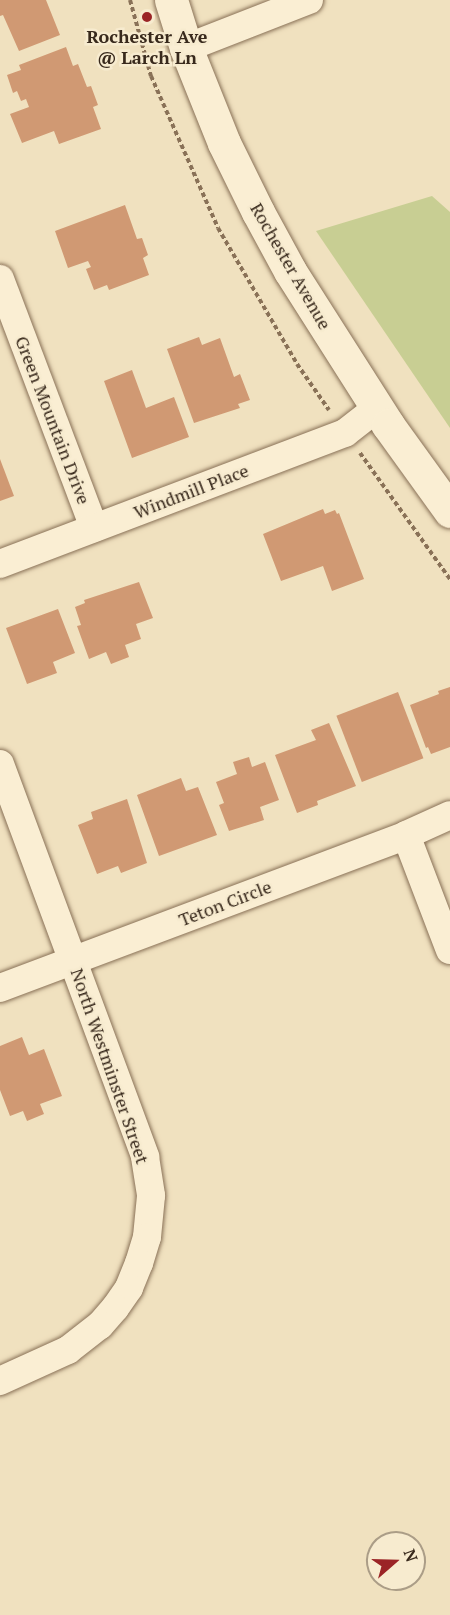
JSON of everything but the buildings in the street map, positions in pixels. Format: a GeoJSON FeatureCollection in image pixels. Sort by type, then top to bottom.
{"type":"FeatureCollection","features":[{"type":"Feature","properties":{"kind":"main road","name":"Rochester Avenue"},"geometry":{"type":"LineString","coordinates":[[171,0],[186,48],[224,143],[290,271],[378,408],[450,511]]}},
{"type":"Feature","properties":{"kind":"street"},"geometry":{"type":"LineString","coordinates":[[186,48],[309,0]]}},
{"type":"Feature","properties":{"kind":"street","name":"Green Mountain Drive"},"geometry":{"type":"LineString","coordinates":[[0,279],[94,528]]}},
{"type":"Feature","properties":{"kind":"street","name":"Windmill Place"},"geometry":{"type":"LineString","coordinates":[[0,564],[345,433],[378,408]]}},
{"type":"Feature","properties":{"kind":"street","name":"North Westminster Street"},"geometry":{"type":"LineString","coordinates":[[0,764],[146,1157],[151,1196],[147,1237],[129,1288],[100,1326],[68,1350],[0,1381]]}},
{"type":"Feature","properties":{"kind":"street","name":"Teton Circle"},"geometry":{"type":"LineString","coordinates":[[0,988],[406,835],[450,815]]}},
{"type":"Feature","properties":{"kind":"street"},"geometry":{"type":"LineString","coordinates":[[406,835],[450,950]]}},
{"type":"Feature","properties":{"kind":"green space"},"geometry":{"type":"Polygon","coordinates":[[[432,196],[450,212],[450,428],[316,231],[432,196]]]}},
{"type":"Feature","properties":{"kind":"place","name":"Rochester Ave @ Larch Ln"},"geometry":{"type":"Point","coordinates":[147,17]}}]}
